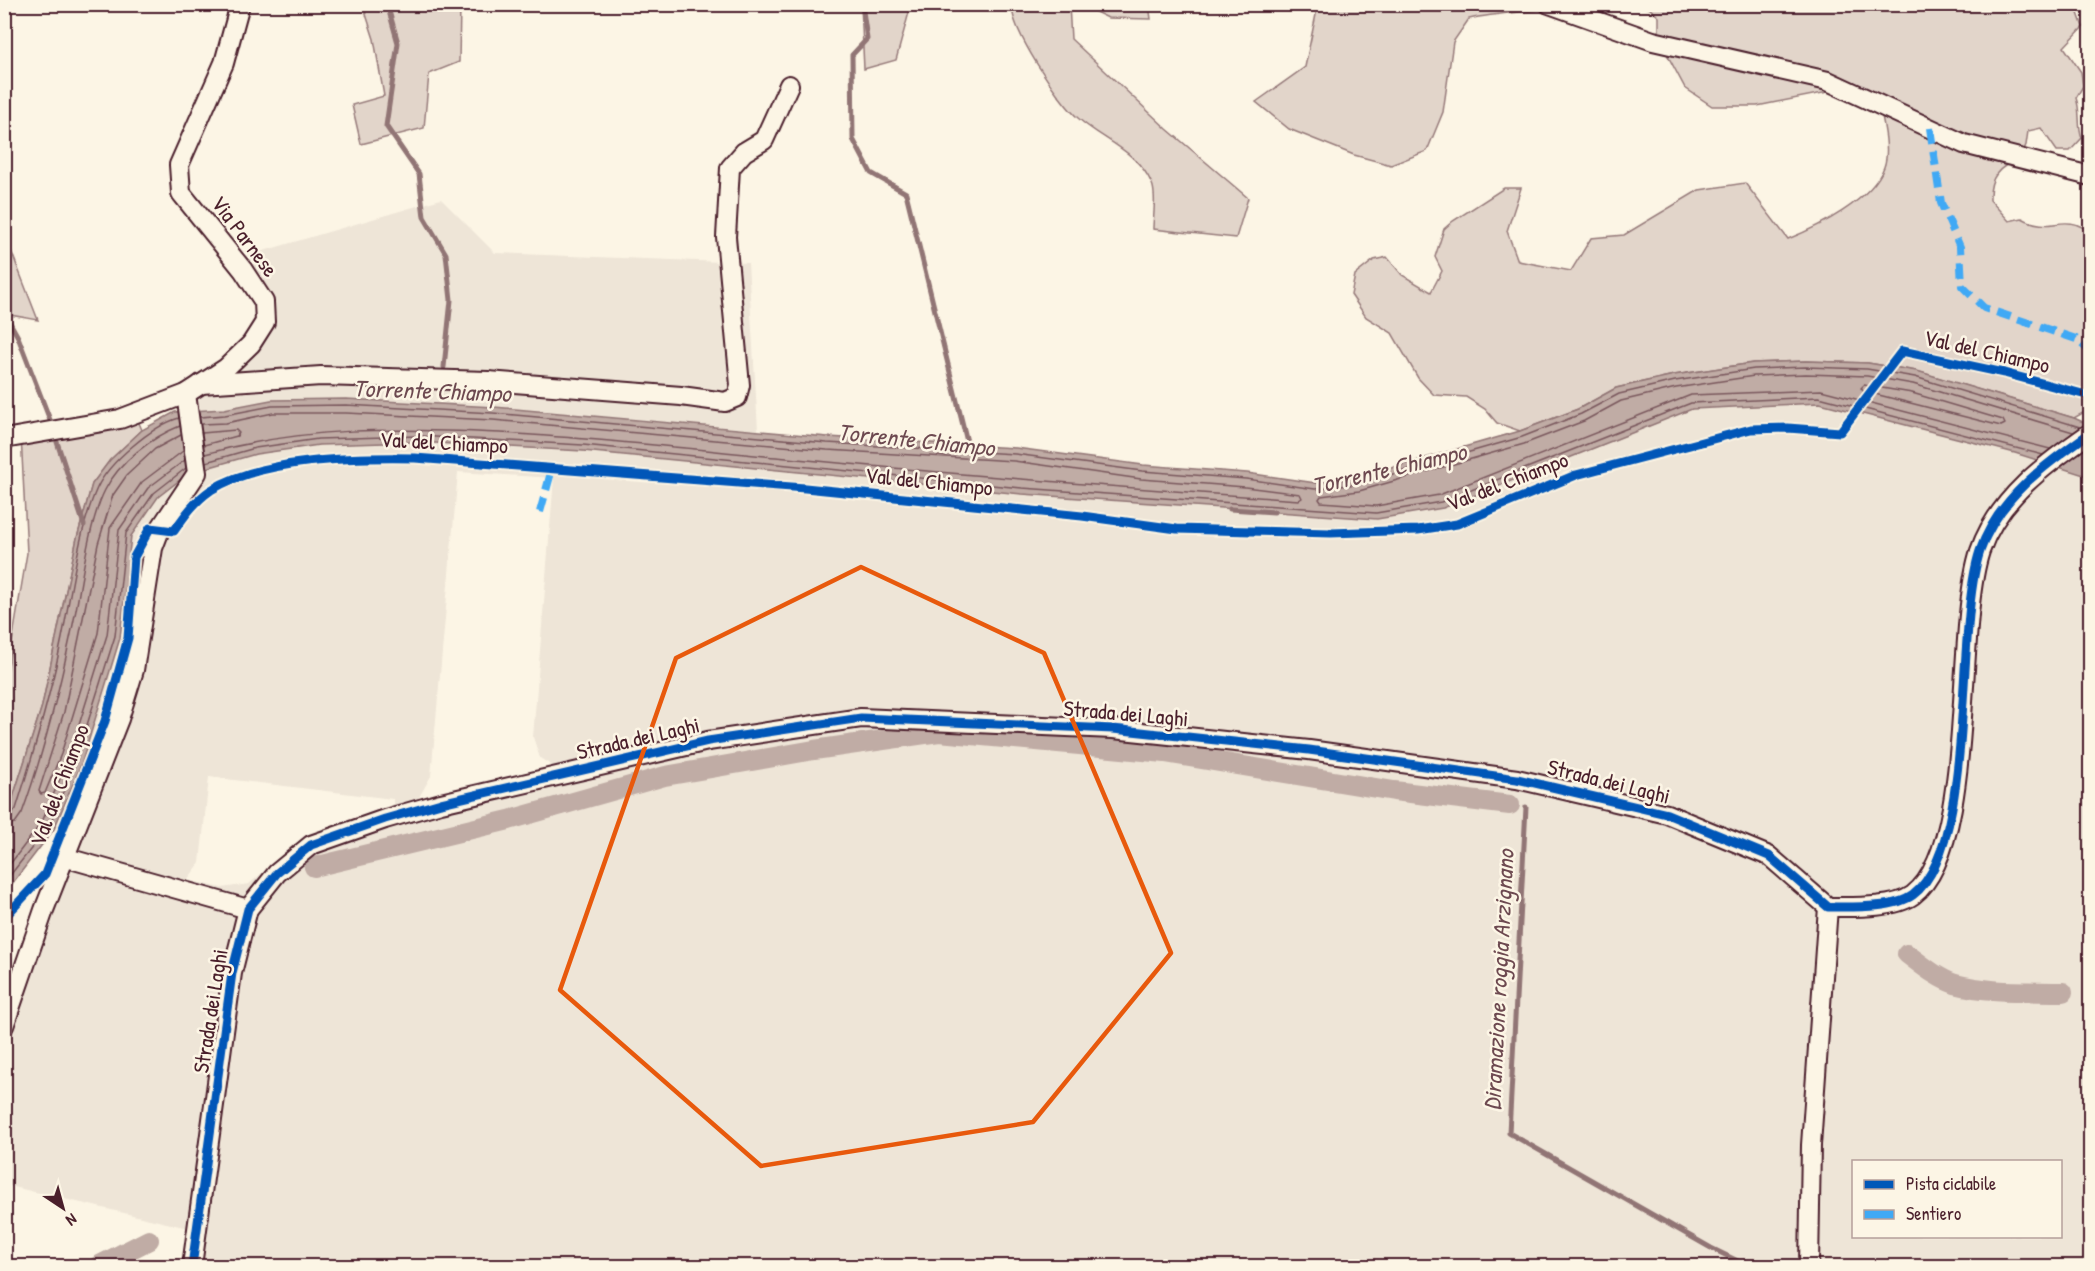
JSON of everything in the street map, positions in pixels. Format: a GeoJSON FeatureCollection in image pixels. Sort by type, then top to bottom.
{"type":"FeatureCollection","features":[{"type":"Feature","properties":{"kind":"street","name":"Via Parnese"},"geometry":{"type":"LineString","coordinates":[[4,439],[120,419],[193,389],[234,360],[251,344],[266,322],[264,302],[243,270],[181,193],[179,165],[224,63],[239,8],[237,4]]}},
{"type":"Feature","properties":{"kind":"street"},"geometry":{"type":"LineString","coordinates":[[1549,4],[1653,41],[1828,81],[1964,144],[2091,176]]}},
{"type":"Feature","properties":{"kind":"street"},"geometry":{"type":"LineString","coordinates":[[4,1026],[44,910],[67,858],[119,719],[134,670],[153,548],[161,527],[197,473],[193,389],[321,376],[488,381],[725,402],[737,397],[740,385],[726,237],[730,168],[744,152],[764,141],[789,86]]}},
{"type":"Feature","properties":{"kind":"street"},"geometry":{"type":"LineString","coordinates":[[1809,1266],[1811,1146],[1828,908],[1862,907],[1892,902],[1911,896],[1924,883],[1946,839],[1953,803],[1972,598],[1980,551],[1999,513],[2039,470],[2091,433]]}},
{"type":"Feature","properties":{"kind":"street","name":"Strada dei Laghi"},"geometry":{"type":"LineString","coordinates":[[192,1266],[232,973],[248,909],[277,873],[310,845],[385,819],[441,803],[708,741],[861,718],[1113,729],[1309,750],[1517,779],[1667,814],[1769,856],[1828,908]]}},
{"type":"Feature","properties":{"kind":"street"},"geometry":{"type":"LineString","coordinates":[[67,858],[248,909]]}},
{"type":"Feature","properties":{"kind":"highlighted area"},"geometry":{"type":"Polygon","coordinates":[[[861,567],[1044,653],[1171,953],[1033,1122],[761,1166],[560,990],[676,658],[861,567]]]}},
{"type":"Feature","properties":{"kind":"shaded area"},"geometry":{"type":"Polygon","coordinates":[[[363,5],[460,5],[459,62],[429,74],[424,128],[361,144],[352,105],[384,96],[374,39],[363,5]]]}},
{"type":"Feature","properties":{"kind":"shaded area"},"geometry":{"type":"Polygon","coordinates":[[[861,5],[911,5],[896,60],[864,69],[861,5]]]}},
{"type":"Feature","properties":{"kind":"shaded area"},"geometry":{"type":"Polygon","coordinates":[[[1012,5],[1069,5],[1071,39],[1167,129],[1248,198],[1236,238],[1153,229],[1154,194],[1146,173],[1129,154],[1087,126],[1069,109],[1027,47],[1019,31],[1012,5]]]}},
{"type":"Feature","properties":{"kind":"shaded area"},"geometry":{"type":"Polygon","coordinates":[[[1081,5],[1149,5],[1151,19],[1108,18],[1081,5]]]}},
{"type":"Feature","properties":{"kind":"shaded area"},"geometry":{"type":"Polygon","coordinates":[[[1318,5],[1571,5],[1469,19],[1453,42],[1443,112],[1427,151],[1391,165],[1354,155],[1289,129],[1256,102],[1305,67],[1318,5]]]}},
{"type":"Feature","properties":{"kind":"shaded area"},"geometry":{"type":"Polygon","coordinates":[[[1632,5],[2083,5],[2078,13],[2083,27],[2064,47],[2081,72],[2083,86],[2076,98],[2082,138],[2070,151],[2057,151],[2041,128],[2028,131],[2026,145],[2020,159],[2006,165],[1994,179],[1991,185],[1990,200],[2009,221],[2022,218],[2041,224],[2072,223],[2090,232],[2090,409],[2074,418],[1916,371],[1868,363],[1806,361],[1753,363],[1674,375],[1616,388],[1578,409],[1520,431],[1497,423],[1485,409],[1466,397],[1434,395],[1418,378],[1392,333],[1366,317],[1351,295],[1355,275],[1374,260],[1387,257],[1402,275],[1431,292],[1442,271],[1435,257],[1444,229],[1504,188],[1521,188],[1507,231],[1518,261],[1571,271],[1591,238],[1624,235],[1699,190],[1745,183],[1788,239],[1843,211],[1878,179],[1886,160],[1885,129],[1880,107],[1848,88],[1757,106],[1712,106],[1685,88],[1659,39],[1659,17],[1649,8],[1632,5]]]}},
{"type":"Feature","properties":{"kind":"shaded area"},"geometry":{"type":"Polygon","coordinates":[[[441,199],[495,253],[748,263],[758,430],[494,407],[271,400],[224,409],[175,412],[236,358],[259,319],[249,294],[226,262],[441,199]]]}},
{"type":"Feature","properties":{"kind":"shaded area"},"geometry":{"type":"Polygon","coordinates":[[[5,235],[38,320],[5,314],[5,235]]]}},
{"type":"Feature","properties":{"kind":"shaded area"},"geometry":{"type":"Polygon","coordinates":[[[1820,403],[2015,453],[2090,477],[2090,1266],[195,1266],[192,1229],[5,1185],[5,997],[61,839],[54,829],[82,762],[120,638],[131,536],[158,497],[189,473],[256,454],[319,445],[417,442],[583,451],[1022,494],[1443,508],[1692,409],[1820,403]],[[458,472],[431,776],[418,799],[554,767],[540,758],[533,737],[554,478],[458,472]],[[209,777],[200,863],[187,880],[222,888],[249,884],[294,847],[337,823],[393,811],[393,799],[209,777]]]}},
{"type":"Feature","properties":{"kind":"shaded area"},"geometry":{"type":"Polygon","coordinates":[[[134,411],[142,430],[110,460],[92,484],[77,538],[42,706],[10,807],[5,815],[5,684],[27,553],[21,435],[134,411]]]}},
{"type":"Feature","properties":{"kind":"water"},"geometry":{"type":"Polygon","coordinates":[[[1806,361],[1868,363],[1917,371],[2074,418],[2090,425],[2090,477],[2015,453],[1820,403],[1692,409],[1443,508],[1377,519],[1022,494],[583,451],[417,442],[319,445],[256,454],[189,473],[158,497],[131,536],[120,638],[82,762],[54,829],[5,893],[5,815],[10,807],[42,706],[77,538],[92,484],[110,460],[142,430],[175,412],[224,409],[271,400],[346,399],[494,407],[828,437],[1016,448],[1143,465],[1247,473],[1316,483],[1356,478],[1520,431],[1578,409],[1616,388],[1674,375],[1753,363],[1806,361]]]}},
{"type":"Feature","properties":{"kind":"waterway"},"geometry":{"type":"LineString","coordinates":[[387,4],[398,43],[386,126],[419,174],[424,217],[446,254],[451,300],[444,367]]}},
{"type":"Feature","properties":{"kind":"waterway"},"geometry":{"type":"LineString","coordinates":[[862,4],[867,39],[852,55],[853,139],[871,173],[906,193],[969,450]]}},
{"type":"Feature","properties":{"kind":"waterway"},"geometry":{"type":"LineString","coordinates":[[4,312],[18,337],[50,420]]}},
{"type":"Feature","properties":{"kind":"waterway"},"geometry":{"type":"LineString","coordinates":[[57,442],[84,525]]}},
{"type":"Feature","properties":{"kind":"waterway","name":"Torrente Chiampo"},"geometry":{"type":"LineString","coordinates":[[1230,509],[1274,512]]}},
{"type":"Feature","properties":{"kind":"waterway"},"geometry":{"type":"LineString","coordinates":[[314,867],[509,820],[665,776],[814,750],[939,732],[1165,753],[1394,791],[1510,805]]}},
{"type":"Feature","properties":{"kind":"waterway","name":"Diramazione roggia Arzignano"},"geometry":{"type":"LineString","coordinates":[[1526,807],[1509,1133],[1711,1248],[1748,1266]]}},
{"type":"Feature","properties":{"kind":"waterway"},"geometry":{"type":"LineString","coordinates":[[1907,954],[1936,975],[1955,984],[1995,990],[2063,992]]}},
{"type":"Feature","properties":{"kind":"waterway"},"geometry":{"type":"LineString","coordinates":[[98,1266],[149,1240]]}},
{"type":"Feature","properties":{"kind":"marked path"},"geometry":{"type":"LineString","coordinates":[[1930,128],[1941,203],[1960,247],[1962,286],[1984,308],[2076,339],[2090,351]]}},
{"type":"Feature","properties":{"kind":"marked path"},"geometry":{"type":"LineString","coordinates":[[540,512],[552,469]]}},
{"type":"Feature","properties":{"kind":"cycle path","name":"Val del Chiampo"},"geometry":{"type":"LineString","coordinates":[[4,918],[45,874],[105,721],[128,638],[134,557],[150,528],[174,531],[205,494],[232,479],[256,471],[338,459],[415,458],[805,488],[1082,516],[1177,529],[1331,533],[1418,530],[1457,524],[1576,475],[1751,429],[1788,428],[1840,432],[1902,351],[2004,373],[2090,396]]}},
{"type":"Feature","properties":{"kind":"cycle path"},"geometry":{"type":"LineString","coordinates":[[192,1266],[232,973],[248,909],[277,873],[311,845],[385,819],[441,803],[708,741],[861,718],[1113,729],[1309,750],[1517,779],[1667,814],[1769,856],[1828,907],[1884,905],[1905,900],[1913,895],[1933,869],[1947,832],[1961,734],[1972,586],[1980,551],[1988,532],[2011,498],[2041,470],[2090,433]]}}]}
